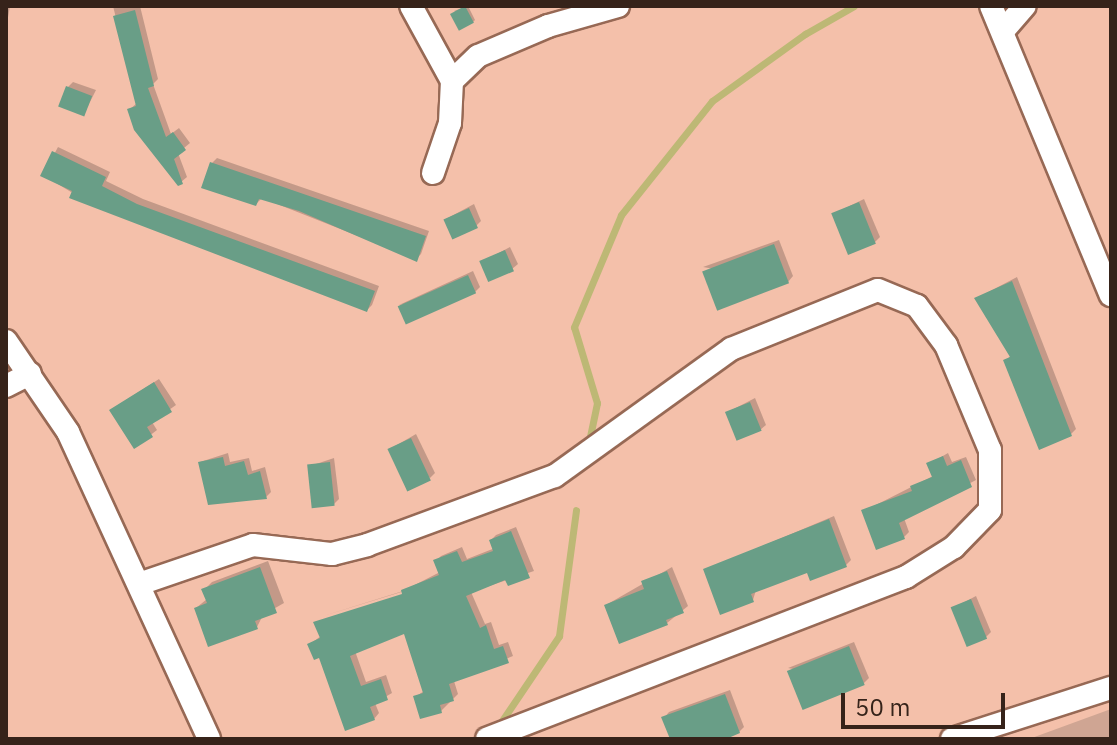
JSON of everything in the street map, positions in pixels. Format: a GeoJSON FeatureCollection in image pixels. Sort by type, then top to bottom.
{"type":"FeatureCollection","features":[{"type":"Feature","properties":{"kind":"street"},"geometry":{"type":"LineString","coordinates":[[411,6],[452,81],[450,123],[433,173]]}},
{"type":"Feature","properties":{"kind":"street"},"geometry":{"type":"LineString","coordinates":[[452,81],[478,56],[548,26],[618,6]]}},
{"type":"Feature","properties":{"kind":"street"},"geometry":{"type":"LineString","coordinates":[[991,6],[1111,295]]}},
{"type":"Feature","properties":{"kind":"street"},"geometry":{"type":"LineString","coordinates":[[1003,31],[1025,6]]}},
{"type":"Feature","properties":{"kind":"street"},"geometry":{"type":"LineString","coordinates":[[142,583],[253,545],[332,554],[367,545],[555,476],[731,349],[878,290],[917,306],[946,345],[990,450],[990,510],[954,547],[906,577],[487,739]]}},
{"type":"Feature","properties":{"kind":"street"},"geometry":{"type":"LineString","coordinates":[[6,341],[68,432],[142,583],[209,739]]}},
{"type":"Feature","properties":{"kind":"street"},"geometry":{"type":"LineString","coordinates":[[6,386],[30,374]]}},
{"type":"Feature","properties":{"kind":"street"},"geometry":{"type":"LineString","coordinates":[[952,739],[1111,688]]}},
{"type":"Feature","properties":{"kind":"shaded area"},"geometry":{"type":"Polygon","coordinates":[[[1111,709],[1111,739],[1029,739],[1111,709]]]}},
{"type":"Feature","properties":{"kind":"building"},"geometry":{"type":"Polygon","coordinates":[[[465,6],[474,23],[459,31],[450,14],[465,6]]]}},
{"type":"Feature","properties":{"kind":"building"},"geometry":{"type":"Polygon","coordinates":[[[135,10],[154,86],[148,88],[166,137],[173,132],[186,150],[174,159],[183,184],[178,186],[134,130],[127,109],[136,106],[113,16],[135,10]]]}},
{"type":"Feature","properties":{"kind":"building"},"geometry":{"type":"Polygon","coordinates":[[[66,86],[92,96],[84,117],[58,107],[66,86]]]}},
{"type":"Feature","properties":{"kind":"building"},"geometry":{"type":"Polygon","coordinates":[[[52,151],[106,177],[102,186],[137,204],[375,291],[367,312],[69,198],[72,191],[40,176],[52,151]]]}},
{"type":"Feature","properties":{"kind":"building"},"geometry":{"type":"Polygon","coordinates":[[[210,162],[426,236],[417,262],[299,211],[259,199],[256,206],[201,188],[210,162]]]}},
{"type":"Feature","properties":{"kind":"building"},"geometry":{"type":"Polygon","coordinates":[[[859,202],[876,244],[848,255],[831,213],[859,202]]]}},
{"type":"Feature","properties":{"kind":"building"},"geometry":{"type":"Polygon","coordinates":[[[469,208],[478,228],[452,239],[443,219],[469,208]]]}},
{"type":"Feature","properties":{"kind":"building"},"geometry":{"type":"Polygon","coordinates":[[[774,244],[789,283],[717,311],[702,272],[774,244]]]}},
{"type":"Feature","properties":{"kind":"building"},"geometry":{"type":"Polygon","coordinates":[[[505,250],[514,271],[488,282],[479,261],[505,250]]]}},
{"type":"Feature","properties":{"kind":"building"},"geometry":{"type":"Polygon","coordinates":[[[468,275],[476,293],[406,325],[398,306],[468,275]]]}},
{"type":"Feature","properties":{"kind":"building"},"geometry":{"type":"Polygon","coordinates":[[[1012,281],[1072,436],[1039,450],[1003,360],[1010,357],[974,298],[1012,281]]]}},
{"type":"Feature","properties":{"kind":"building"},"geometry":{"type":"Polygon","coordinates":[[[154,382],[172,412],[147,427],[153,437],[134,449],[109,410],[154,382]]]}},
{"type":"Feature","properties":{"kind":"building"},"geometry":{"type":"Polygon","coordinates":[[[750,402],[762,431],[737,441],[725,412],[750,402]]]}},
{"type":"Feature","properties":{"kind":"building"},"geometry":{"type":"Polygon","coordinates":[[[411,438],[431,481],[407,492],[387,449],[411,438]]]}},
{"type":"Feature","properties":{"kind":"building"},"geometry":{"type":"Polygon","coordinates":[[[943,456],[947,466],[961,460],[972,487],[899,523],[905,539],[876,550],[861,510],[912,491],[910,486],[932,477],[926,463],[943,456]]]}},
{"type":"Feature","properties":{"kind":"building"},"geometry":{"type":"Polygon","coordinates":[[[223,457],[225,466],[244,461],[248,475],[260,471],[267,499],[208,505],[198,462],[223,457]]]}},
{"type":"Feature","properties":{"kind":"building"},"geometry":{"type":"Polygon","coordinates":[[[330,462],[335,506],[312,508],[307,464],[330,462]]]}},
{"type":"Feature","properties":{"kind":"building"},"geometry":{"type":"Polygon","coordinates":[[[829,519],[847,567],[810,581],[807,573],[751,594],[754,602],[720,615],[703,569],[829,519]]]}},
{"type":"Feature","properties":{"kind":"building"},"geometry":{"type":"Polygon","coordinates":[[[511,531],[530,578],[508,586],[505,580],[466,596],[480,628],[486,625],[494,649],[503,646],[509,663],[449,684],[454,701],[440,705],[442,713],[420,719],[413,696],[423,693],[404,634],[350,656],[361,686],[381,679],[388,700],[370,707],[375,720],[345,731],[319,658],[314,660],[307,644],[320,638],[313,622],[402,594],[401,590],[439,575],[433,560],[457,551],[462,562],[493,551],[489,540],[511,531]]]}},
{"type":"Feature","properties":{"kind":"building"},"geometry":{"type":"Polygon","coordinates":[[[260,567],[277,613],[255,621],[258,629],[208,647],[194,608],[207,603],[201,589],[260,567]]]}},
{"type":"Feature","properties":{"kind":"building"},"geometry":{"type":"Polygon","coordinates":[[[667,571],[684,613],[666,620],[668,625],[619,644],[604,605],[644,589],[641,581],[667,571]]]}},
{"type":"Feature","properties":{"kind":"building"},"geometry":{"type":"Polygon","coordinates":[[[971,599],[987,639],[967,647],[951,607],[971,599]]]}},
{"type":"Feature","properties":{"kind":"building"},"geometry":{"type":"Polygon","coordinates":[[[849,646],[865,685],[803,710],[787,671],[849,646]]]}},
{"type":"Feature","properties":{"kind":"building"},"geometry":{"type":"Polygon","coordinates":[[[725,694],[740,733],[726,739],[670,739],[661,717],[725,694]]]}},
{"type":"Feature","properties":{"kind":"waterway"},"geometry":{"type":"LineString","coordinates":[[588,446],[597,403],[574,327],[621,215],[712,101],[805,34],[854,6]]}},
{"type":"Feature","properties":{"kind":"waterway"},"geometry":{"type":"LineString","coordinates":[[497,728],[559,636],[576,510]]}}]}
